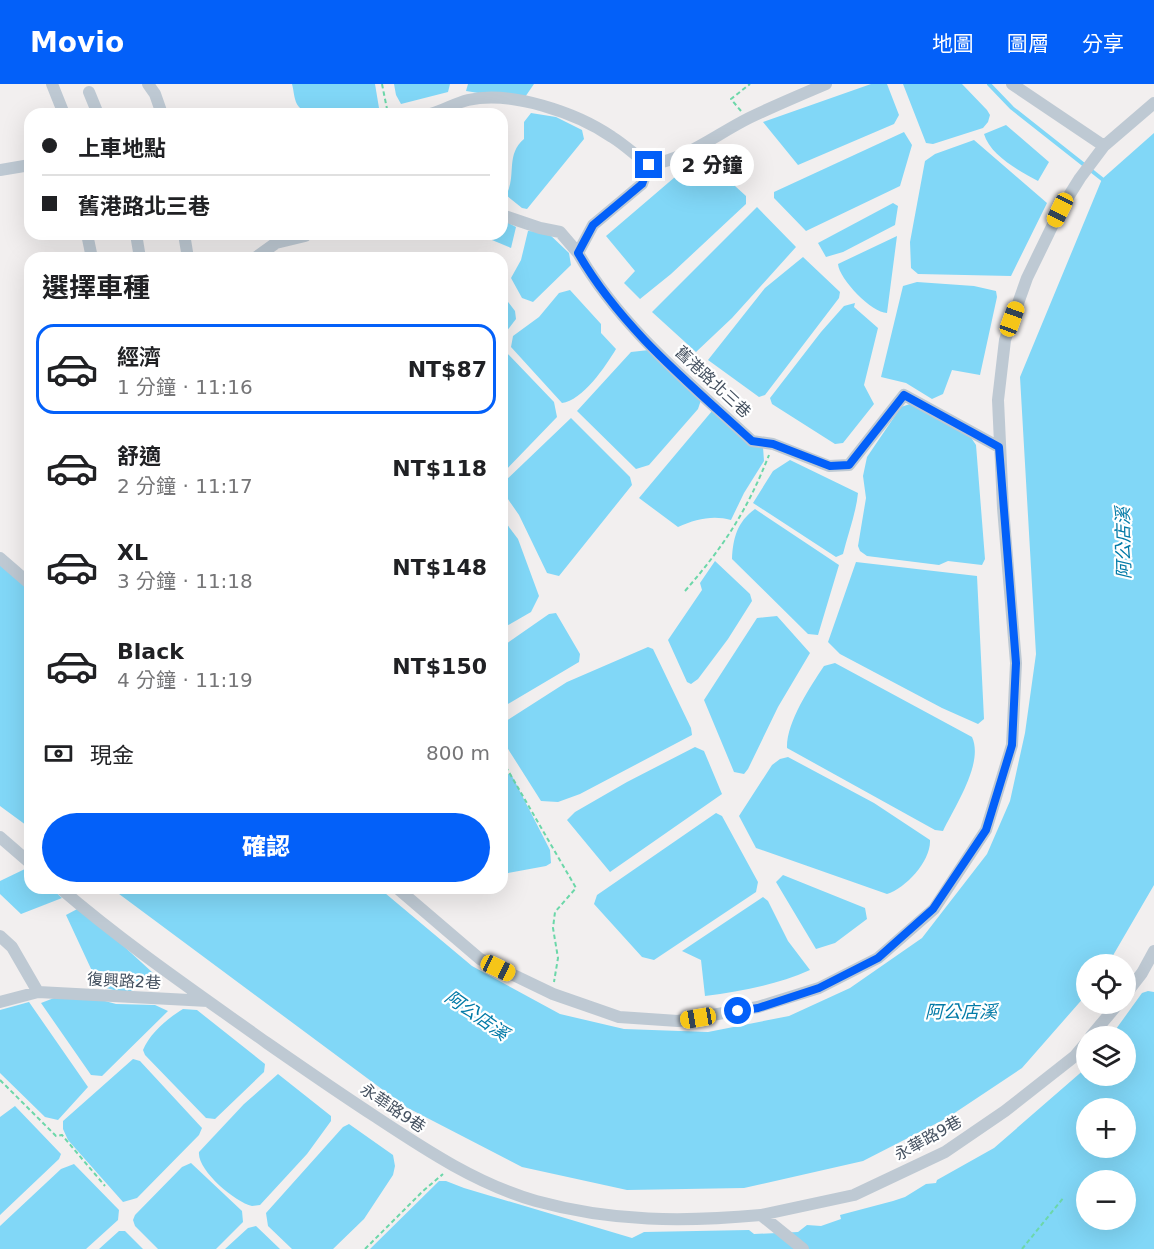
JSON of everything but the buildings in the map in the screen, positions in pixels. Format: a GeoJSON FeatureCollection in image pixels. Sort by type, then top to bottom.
{"type":"FeatureCollection","features":[{"type":"Feature","properties":{"kind":"street"},"geometry":{"type":"LineString","coordinates":[[52,84],[62,108]]}},
{"type":"Feature","properties":{"kind":"street"},"geometry":{"type":"LineString","coordinates":[[148,84],[155,94],[160,108]]}},
{"type":"Feature","properties":{"kind":"street"},"geometry":{"type":"LineString","coordinates":[[446,108],[468,100],[497,97],[536,104],[575,116],[613,137],[649,165],[667,162],[702,146],[747,119],[826,84]]}},
{"type":"Feature","properties":{"kind":"street"},"geometry":{"type":"LineString","coordinates":[[1012,84],[1104,146]]}},
{"type":"Feature","properties":{"kind":"street"},"geometry":{"type":"LineString","coordinates":[[89,92],[96,108]]}},
{"type":"Feature","properties":{"kind":"street"},"geometry":{"type":"LineString","coordinates":[[404,894],[480,959],[553,994],[619,1017],[678,1021],[758,1008],[819,988],[878,958],[933,909],[986,830],[1012,745],[1016,663],[999,447],[998,400],[1005,340],[1027,278],[1060,210],[1080,177],[1104,146],[1154,103]]}},
{"type":"Feature","properties":{"kind":"street"},"geometry":{"type":"LineString","coordinates":[[578,253],[593,225],[642,184],[649,165]]}},
{"type":"Feature","properties":{"kind":"street"},"geometry":{"type":"LineString","coordinates":[[0,170],[24,166]]}},
{"type":"Feature","properties":{"kind":"street","name":"舊港路北三巷"},"geometry":{"type":"LineString","coordinates":[[508,216],[540,228],[560,232],[578,253],[594,281],[644,340],[752,441],[773,444],[830,466],[849,465],[904,395],[999,447]]}},
{"type":"Feature","properties":{"kind":"street"},"geometry":{"type":"LineString","coordinates":[[262,252],[275,240]]}},
{"type":"Feature","properties":{"kind":"street"},"geometry":{"type":"LineString","coordinates":[[0,558],[24,579]]}},
{"type":"Feature","properties":{"kind":"street"},"geometry":{"type":"LineString","coordinates":[[0,837],[24,858]]}},
{"type":"Feature","properties":{"kind":"street","name":"永華路9巷"},"geometry":{"type":"LineString","coordinates":[[68,894],[208,1001],[310,1073],[453,1167],[535,1200],[591,1213],[657,1221],[708,1220],[761,1215],[854,1195],[945,1152],[1005,1111],[1076,1055]]}},
{"type":"Feature","properties":{"kind":"street"},"geometry":{"type":"LineString","coordinates":[[0,936],[12,947],[38,992]]}},
{"type":"Feature","properties":{"kind":"street"},"geometry":{"type":"LineString","coordinates":[[1136,981],[1154,951]]}},
{"type":"Feature","properties":{"kind":"street","name":"復興路2巷"},"geometry":{"type":"LineString","coordinates":[[0,1002],[38,992],[208,1001]]}},
{"type":"Feature","properties":{"kind":"street"},"geometry":{"type":"LineString","coordinates":[[1099,1026],[1110,1014]]}},
{"type":"Feature","properties":{"kind":"street"},"geometry":{"type":"LineString","coordinates":[[761,1215],[803,1249]]}},
{"type":"Feature","properties":{"kind":"path"},"geometry":{"type":"LineString","coordinates":[[382,84],[387,108]]}},
{"type":"Feature","properties":{"kind":"path"},"geometry":{"type":"LineString","coordinates":[[747,119],[731,99],[750,84]]}},
{"type":"Feature","properties":{"kind":"path"},"geometry":{"type":"LineString","coordinates":[[685,591],[720,550],[754,494],[773,444]]}},
{"type":"Feature","properties":{"kind":"path"},"geometry":{"type":"LineString","coordinates":[[508,770],[576,888],[555,912],[553,928],[558,958],[553,994]]}},
{"type":"Feature","properties":{"kind":"path"},"geometry":{"type":"LineString","coordinates":[[0,1080],[56,1136],[62,1135],[105,1186]]}},
{"type":"Feature","properties":{"kind":"path"},"geometry":{"type":"LineString","coordinates":[[365,1249],[423,1191],[453,1167]]}},
{"type":"Feature","properties":{"kind":"path"},"geometry":{"type":"LineString","coordinates":[[1022,1249],[1064,1197]]}},
{"type":"Feature","properties":{"kind":"water"},"geometry":{"type":"Polygon","coordinates":[[[292,84],[375,84],[379,108],[300,108],[296,102],[292,84]]]}},
{"type":"Feature","properties":{"kind":"water"},"geometry":{"type":"Polygon","coordinates":[[[394,84],[450,84],[448,92],[401,104],[394,84]]]}},
{"type":"Feature","properties":{"kind":"water"},"geometry":{"type":"Polygon","coordinates":[[[468,84],[534,84],[523,100],[466,91],[468,84]]]}},
{"type":"Feature","properties":{"kind":"water"},"geometry":{"type":"Polygon","coordinates":[[[871,84],[887,84],[899,115],[894,124],[798,165],[763,122],[871,84]]]}},
{"type":"Feature","properties":{"kind":"water"},"geometry":{"type":"Polygon","coordinates":[[[903,84],[962,84],[987,110],[990,115],[988,122],[983,128],[933,144],[926,143],[903,84]]]}},
{"type":"Feature","properties":{"kind":"water"},"geometry":{"type":"Polygon","coordinates":[[[531,113],[556,117],[582,130],[584,139],[527,209],[522,208],[508,197],[513,159],[518,145],[524,139],[524,122],[531,113]]]}},
{"type":"Feature","properties":{"kind":"water"},"geometry":{"type":"Polygon","coordinates":[[[1006,125],[1049,162],[1038,181],[1006,162],[987,142],[984,134],[1006,125]]]}},
{"type":"Feature","properties":{"kind":"water"},"geometry":{"type":"Polygon","coordinates":[[[904,132],[912,145],[900,186],[806,231],[774,198],[774,192],[904,132]]]}},
{"type":"Feature","properties":{"kind":"water","name":"阿公店溪"},"geometry":{"type":"Polygon","coordinates":[[[1154,133],[1154,885],[1114,954],[1076,954],[1076,1006],[1022,1068],[947,1118],[863,1161],[744,1188],[627,1190],[522,1167],[406,1107],[119,894],[386,894],[472,966],[560,1014],[624,1029],[708,1032],[789,1016],[850,988],[922,938],[987,854],[1010,801],[1025,733],[1036,654],[1020,377],[1102,179],[1154,133]]]}},
{"type":"Feature","properties":{"kind":"water"},"geometry":{"type":"Polygon","coordinates":[[[974,140],[1047,203],[1011,276],[918,274],[911,268],[910,242],[925,161],[935,154],[974,140]]]}},
{"type":"Feature","properties":{"kind":"water"},"geometry":{"type":"Polygon","coordinates":[[[689,165],[712,165],[746,196],[746,204],[671,274],[640,299],[624,283],[635,271],[606,236],[689,165]]]}},
{"type":"Feature","properties":{"kind":"water"},"geometry":{"type":"Polygon","coordinates":[[[893,203],[898,206],[895,225],[843,252],[826,257],[818,243],[893,203]]]}},
{"type":"Feature","properties":{"kind":"water"},"geometry":{"type":"Polygon","coordinates":[[[757,207],[796,247],[732,318],[696,352],[652,312],[757,207]]]}},
{"type":"Feature","properties":{"kind":"water"},"geometry":{"type":"Polygon","coordinates":[[[508,223],[516,227],[511,248],[492,240],[508,240],[508,223]]]}},
{"type":"Feature","properties":{"kind":"water"},"geometry":{"type":"Polygon","coordinates":[[[528,231],[547,232],[569,253],[571,265],[533,302],[522,298],[511,278],[521,260],[528,231]]]}},
{"type":"Feature","properties":{"kind":"water"},"geometry":{"type":"Polygon","coordinates":[[[897,236],[887,313],[881,312],[857,294],[844,278],[838,264],[897,236]]]}},
{"type":"Feature","properties":{"kind":"water"},"geometry":{"type":"Polygon","coordinates":[[[803,257],[840,292],[839,298],[765,395],[759,397],[708,360],[765,288],[803,257]]]}},
{"type":"Feature","properties":{"kind":"water"},"geometry":{"type":"Polygon","coordinates":[[[917,282],[974,286],[996,291],[997,297],[980,375],[952,370],[943,394],[932,399],[906,383],[881,377],[903,286],[917,282]]]}},
{"type":"Feature","properties":{"kind":"water"},"geometry":{"type":"Polygon","coordinates":[[[570,290],[601,324],[601,333],[616,349],[585,390],[570,401],[562,403],[511,347],[513,336],[539,317],[559,293],[570,290]]]}},
{"type":"Feature","properties":{"kind":"water"},"geometry":{"type":"Polygon","coordinates":[[[508,302],[515,311],[516,319],[508,329],[508,302]]]}},
{"type":"Feature","properties":{"kind":"water"},"geometry":{"type":"Polygon","coordinates":[[[855,303],[854,307],[878,328],[864,385],[874,404],[843,443],[835,444],[772,404],[770,398],[844,306],[855,303]]]}},
{"type":"Feature","properties":{"kind":"water"},"geometry":{"type":"Polygon","coordinates":[[[649,350],[701,400],[698,409],[649,465],[636,469],[577,411],[631,352],[649,350]]]}},
{"type":"Feature","properties":{"kind":"water"},"geometry":{"type":"Polygon","coordinates":[[[508,354],[554,402],[557,417],[508,468],[508,354]]]}},
{"type":"Feature","properties":{"kind":"water"},"geometry":{"type":"Polygon","coordinates":[[[910,404],[970,436],[976,445],[985,559],[982,565],[948,561],[939,565],[867,556],[860,551],[858,546],[866,498],[863,476],[867,457],[901,407],[910,404]]]}},
{"type":"Feature","properties":{"kind":"water"},"geometry":{"type":"Polygon","coordinates":[[[712,411],[763,447],[764,461],[744,493],[731,520],[704,519],[678,527],[639,498],[712,411]]]}},
{"type":"Feature","properties":{"kind":"water"},"geometry":{"type":"Polygon","coordinates":[[[571,418],[630,477],[632,485],[559,576],[547,573],[519,515],[508,499],[508,478],[571,418]]]}},
{"type":"Feature","properties":{"kind":"water"},"geometry":{"type":"Polygon","coordinates":[[[790,460],[858,493],[843,554],[836,557],[753,503],[773,471],[790,460]]]}},
{"type":"Feature","properties":{"kind":"water"},"geometry":{"type":"Polygon","coordinates":[[[755,509],[839,565],[818,635],[808,634],[732,559],[737,531],[744,519],[755,509]]]}},
{"type":"Feature","properties":{"kind":"water"},"geometry":{"type":"Polygon","coordinates":[[[508,526],[518,539],[539,596],[531,612],[508,625],[508,526]]]}},
{"type":"Feature","properties":{"kind":"water"},"geometry":{"type":"Polygon","coordinates":[[[715,561],[750,594],[752,601],[728,639],[698,679],[691,684],[687,682],[668,640],[702,590],[700,583],[715,561]]]}},
{"type":"Feature","properties":{"kind":"water"},"geometry":{"type":"Polygon","coordinates":[[[856,562],[977,576],[984,719],[978,724],[942,708],[840,654],[828,642],[856,562]]]}},
{"type":"Feature","properties":{"kind":"water"},"geometry":{"type":"Polygon","coordinates":[[[0,564],[24,585],[24,824],[0,806],[0,564]]]}},
{"type":"Feature","properties":{"kind":"water"},"geometry":{"type":"Polygon","coordinates":[[[556,613],[580,654],[579,662],[508,704],[508,643],[549,614],[556,613]]]}},
{"type":"Feature","properties":{"kind":"water"},"geometry":{"type":"Polygon","coordinates":[[[777,616],[810,653],[778,707],[748,769],[744,774],[734,772],[704,700],[757,618],[777,616]]]}},
{"type":"Feature","properties":{"kind":"water"},"geometry":{"type":"Polygon","coordinates":[[[648,647],[653,649],[691,728],[692,735],[580,794],[558,802],[541,801],[508,749],[508,720],[567,682],[648,647]]]}},
{"type":"Feature","properties":{"kind":"water"},"geometry":{"type":"Polygon","coordinates":[[[835,663],[972,737],[975,747],[971,772],[943,831],[935,830],[787,748],[790,728],[806,695],[824,666],[835,663]]]}},
{"type":"Feature","properties":{"kind":"water"},"geometry":{"type":"Polygon","coordinates":[[[695,747],[704,751],[722,794],[610,872],[567,820],[575,812],[627,782],[695,747]]]}},
{"type":"Feature","properties":{"kind":"water"},"geometry":{"type":"Polygon","coordinates":[[[788,757],[874,803],[930,840],[926,856],[916,873],[902,886],[887,894],[756,848],[739,816],[772,765],[788,757]]]}},
{"type":"Feature","properties":{"kind":"water"},"geometry":{"type":"Polygon","coordinates":[[[508,774],[511,774],[550,850],[551,863],[508,873],[508,774]]]}},
{"type":"Feature","properties":{"kind":"water"},"geometry":{"type":"Polygon","coordinates":[[[716,813],[722,816],[758,882],[756,892],[654,960],[642,957],[594,904],[597,895],[716,813]]]}},
{"type":"Feature","properties":{"kind":"water"},"geometry":{"type":"Polygon","coordinates":[[[24,869],[24,894],[58,894],[62,898],[21,914],[0,894],[0,881],[24,869]]]}},
{"type":"Feature","properties":{"kind":"water"},"geometry":{"type":"Polygon","coordinates":[[[783,875],[865,908],[867,919],[835,943],[816,949],[776,882],[783,875]]]}},
{"type":"Feature","properties":{"kind":"water"},"geometry":{"type":"Polygon","coordinates":[[[763,897],[768,901],[788,941],[810,970],[759,987],[705,996],[701,960],[682,951],[763,897]]]}},
{"type":"Feature","properties":{"kind":"water"},"geometry":{"type":"Polygon","coordinates":[[[81,907],[153,973],[128,994],[99,986],[66,915],[81,907]]]}},
{"type":"Feature","properties":{"kind":"water"},"geometry":{"type":"Polygon","coordinates":[[[1154,992],[1154,1249],[370,1249],[439,1181],[446,1181],[632,1238],[644,1232],[749,1230],[754,1234],[798,1232],[807,1225],[821,1226],[841,1219],[840,1215],[905,1197],[926,1184],[936,1183],[937,1180],[994,1148],[1076,1077],[1076,1086],[1136,1086],[1136,1026],[1118,1026],[1127,1014],[1136,1014],[1136,1001],[1142,993],[1154,992]]]}},
{"type":"Feature","properties":{"kind":"water"},"geometry":{"type":"Polygon","coordinates":[[[54,998],[94,998],[116,1004],[155,1005],[168,1011],[102,1076],[91,1075],[41,1003],[54,998]]]}},
{"type":"Feature","properties":{"kind":"water"},"geometry":{"type":"Polygon","coordinates":[[[29,1002],[88,1087],[58,1120],[45,1117],[0,1073],[0,1010],[29,1002]]]}},
{"type":"Feature","properties":{"kind":"water"},"geometry":{"type":"Polygon","coordinates":[[[183,1009],[197,1010],[265,1064],[264,1072],[215,1119],[206,1118],[145,1055],[143,1050],[160,1026],[183,1009]]]}},
{"type":"Feature","properties":{"kind":"water"},"geometry":{"type":"Polygon","coordinates":[[[133,1059],[140,1061],[202,1128],[199,1135],[137,1198],[123,1202],[68,1140],[63,1129],[63,1121],[133,1059]]]}},
{"type":"Feature","properties":{"kind":"water"},"geometry":{"type":"Polygon","coordinates":[[[278,1074],[331,1116],[331,1121],[307,1154],[260,1205],[252,1206],[227,1192],[210,1176],[200,1159],[199,1152],[244,1104],[278,1074]]]}},
{"type":"Feature","properties":{"kind":"water"},"geometry":{"type":"Polygon","coordinates":[[[15,1106],[61,1154],[59,1159],[0,1215],[0,1117],[15,1106]]]}},
{"type":"Feature","properties":{"kind":"water"},"geometry":{"type":"Polygon","coordinates":[[[349,1124],[393,1155],[395,1166],[393,1175],[364,1219],[333,1249],[292,1249],[268,1226],[266,1213],[343,1127],[349,1124]]]}},
{"type":"Feature","properties":{"kind":"water"},"geometry":{"type":"Polygon","coordinates":[[[191,1163],[242,1211],[243,1222],[216,1249],[158,1249],[135,1226],[133,1220],[135,1215],[182,1167],[191,1163]]]}},
{"type":"Feature","properties":{"kind":"water"},"geometry":{"type":"Polygon","coordinates":[[[74,1164],[119,1210],[118,1220],[86,1249],[0,1249],[0,1226],[61,1169],[74,1164]]]}},
{"type":"Feature","properties":{"kind":"water"},"geometry":{"type":"Polygon","coordinates":[[[256,1226],[280,1249],[225,1249],[248,1228],[256,1226]]]}},
{"type":"Feature","properties":{"kind":"water"},"geometry":{"type":"Polygon","coordinates":[[[119,1231],[125,1231],[143,1249],[99,1249],[119,1231]]]}},
{"type":"Feature","properties":{"kind":"waterway"},"geometry":{"type":"LineString","coordinates":[[989,84],[1012,108],[1102,179]]}},
{"type":"Feature","properties":{"kind":"route"},"geometry":{"type":"LineString","coordinates":[[649,165],[642,184],[593,225],[578,253],[594,281],[644,340],[752,441],[773,444],[830,466],[849,465],[904,395],[999,447],[1016,663],[1012,745],[986,830],[933,909],[878,958],[819,988],[758,1008],[738,1011]]}}]}
